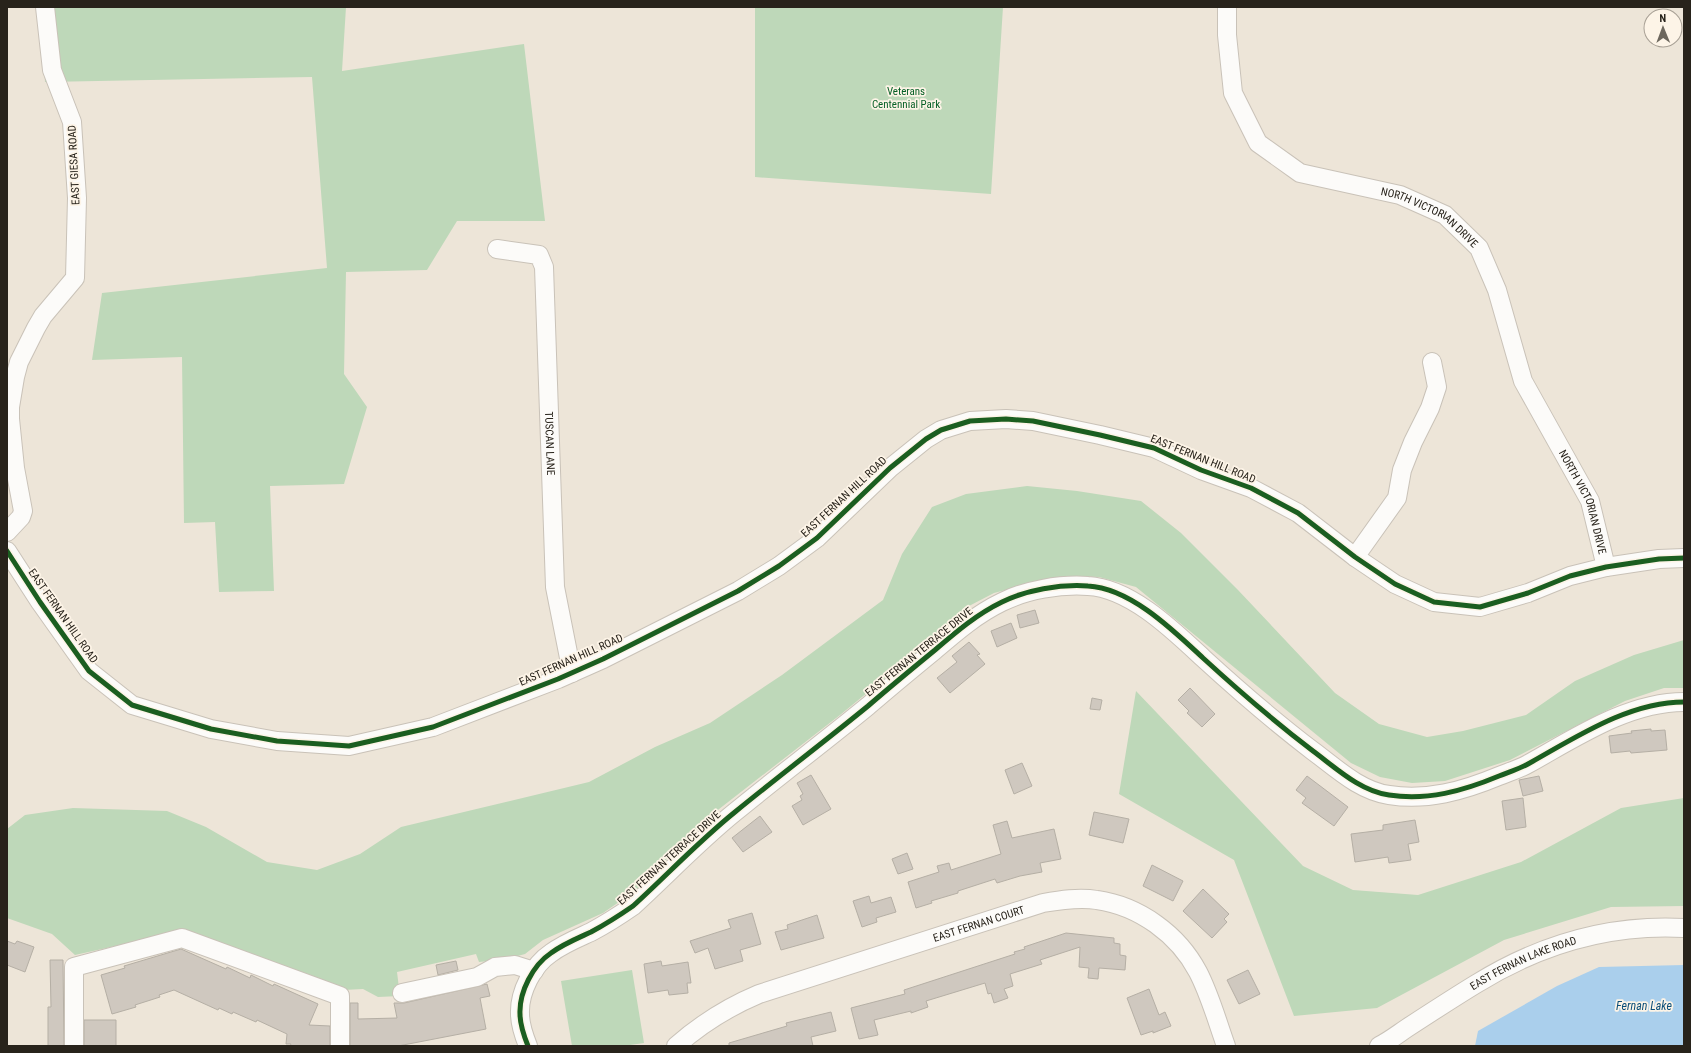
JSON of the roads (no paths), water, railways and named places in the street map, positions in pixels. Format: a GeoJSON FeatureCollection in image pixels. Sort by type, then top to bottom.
{"type":"FeatureCollection","features":[{"type":"Feature","properties":{"kind":"street","name":"EAST GIESA ROAD"},"geometry":{"type":"LineString","coordinates":[[7,532],[21,517],[23,511],[10,419],[10,407],[19,362],[43,316],[75,278],[76,198],[72,122],[52,70],[44,7]]}},
{"type":"Feature","properties":{"kind":"street","name":"NORTH VICTORIAN DRIVE"},"geometry":{"type":"LineString","coordinates":[[1227,7],[1227,35],[1233,93],[1258,143],[1300,173],[1400,195],[1445,215],[1479,248],[1497,290],[1523,380],[1590,501],[1606,567]]}},
{"type":"Feature","properties":{"kind":"street","name":"TUSCAN LANE"},"geometry":{"type":"LineString","coordinates":[[497,249],[539,255],[544,266],[555,587],[572,673]]}},
{"type":"Feature","properties":{"kind":"street"},"geometry":{"type":"LineString","coordinates":[[1355,557],[1397,498],[1402,470],[1413,442],[1430,408],[1437,387],[1432,362]]}},
{"type":"Feature","properties":{"kind":"street","name":"EAST FERNAN HILL ROAD"},"geometry":{"type":"LineString","coordinates":[[7,550],[40,602],[89,671],[132,705],[211,729],[278,741],[348,746],[433,727],[572,673],[738,591],[779,566],[817,538],[890,468],[926,439],[941,430],[970,421],[1006,419],[1033,421],[1154,448],[1204,471],[1251,488],[1298,513],[1355,557],[1395,584],[1434,602],[1480,607],[1528,593],[1570,576],[1606,567],[1659,558],[1684,558]]}},
{"type":"Feature","properties":{"kind":"street","name":"EAST FERNAN TERRACE DRIVE"},"geometry":{"type":"LineString","coordinates":[[528,1046],[523,1034],[520,1010],[524,989],[534,971],[552,952],[616,918],[633,906],[733,814],[866,708],[958,630],[1003,601],[1022,594],[1066,586],[1090,586],[1107,589],[1124,596],[1152,614],[1182,638],[1252,703],[1277,724],[1340,772],[1368,788],[1383,794],[1403,797],[1426,797],[1456,792],[1524,766],[1585,731],[1631,712],[1654,705],[1684,702]]}},
{"type":"Feature","properties":{"kind":"street","name":"EAST FERNAN COURT"},"geometry":{"type":"LineString","coordinates":[[676,1046],[701,1025],[759,994],[1043,903],[1061,900],[1088,899],[1114,904],[1142,915],[1163,929],[1180,946],[1194,966],[1204,985],[1226,1046]]}},
{"type":"Feature","properties":{"kind":"street","name":"EAST FERNAN LAKE ROAD"},"geometry":{"type":"LineString","coordinates":[[1379,1046],[1477,983],[1508,966],[1551,947],[1581,938],[1615,931],[1647,928],[1684,928]]}},
{"type":"Feature","properties":{"kind":"street"},"geometry":{"type":"LineString","coordinates":[[74,1046],[74,967],[182,938],[340,996],[340,1046]]}},
{"type":"Feature","properties":{"kind":"street"},"geometry":{"type":"LineString","coordinates":[[402,993],[477,977],[495,967],[515,965],[534,971]]}},
{"type":"Feature","properties":{"kind":"water","name":"Fernan Lake"},"geometry":{"type":"Polygon","coordinates":[[[1684,965],[1684,1046],[1475,1046],[1478,1031],[1557,986],[1599,967],[1684,965]]]}},
{"type":"Feature","properties":{"kind":"park label","name":"Veterans Centennial Park"},"geometry":{"type":"Point","coordinates":[906,97]}}]}
